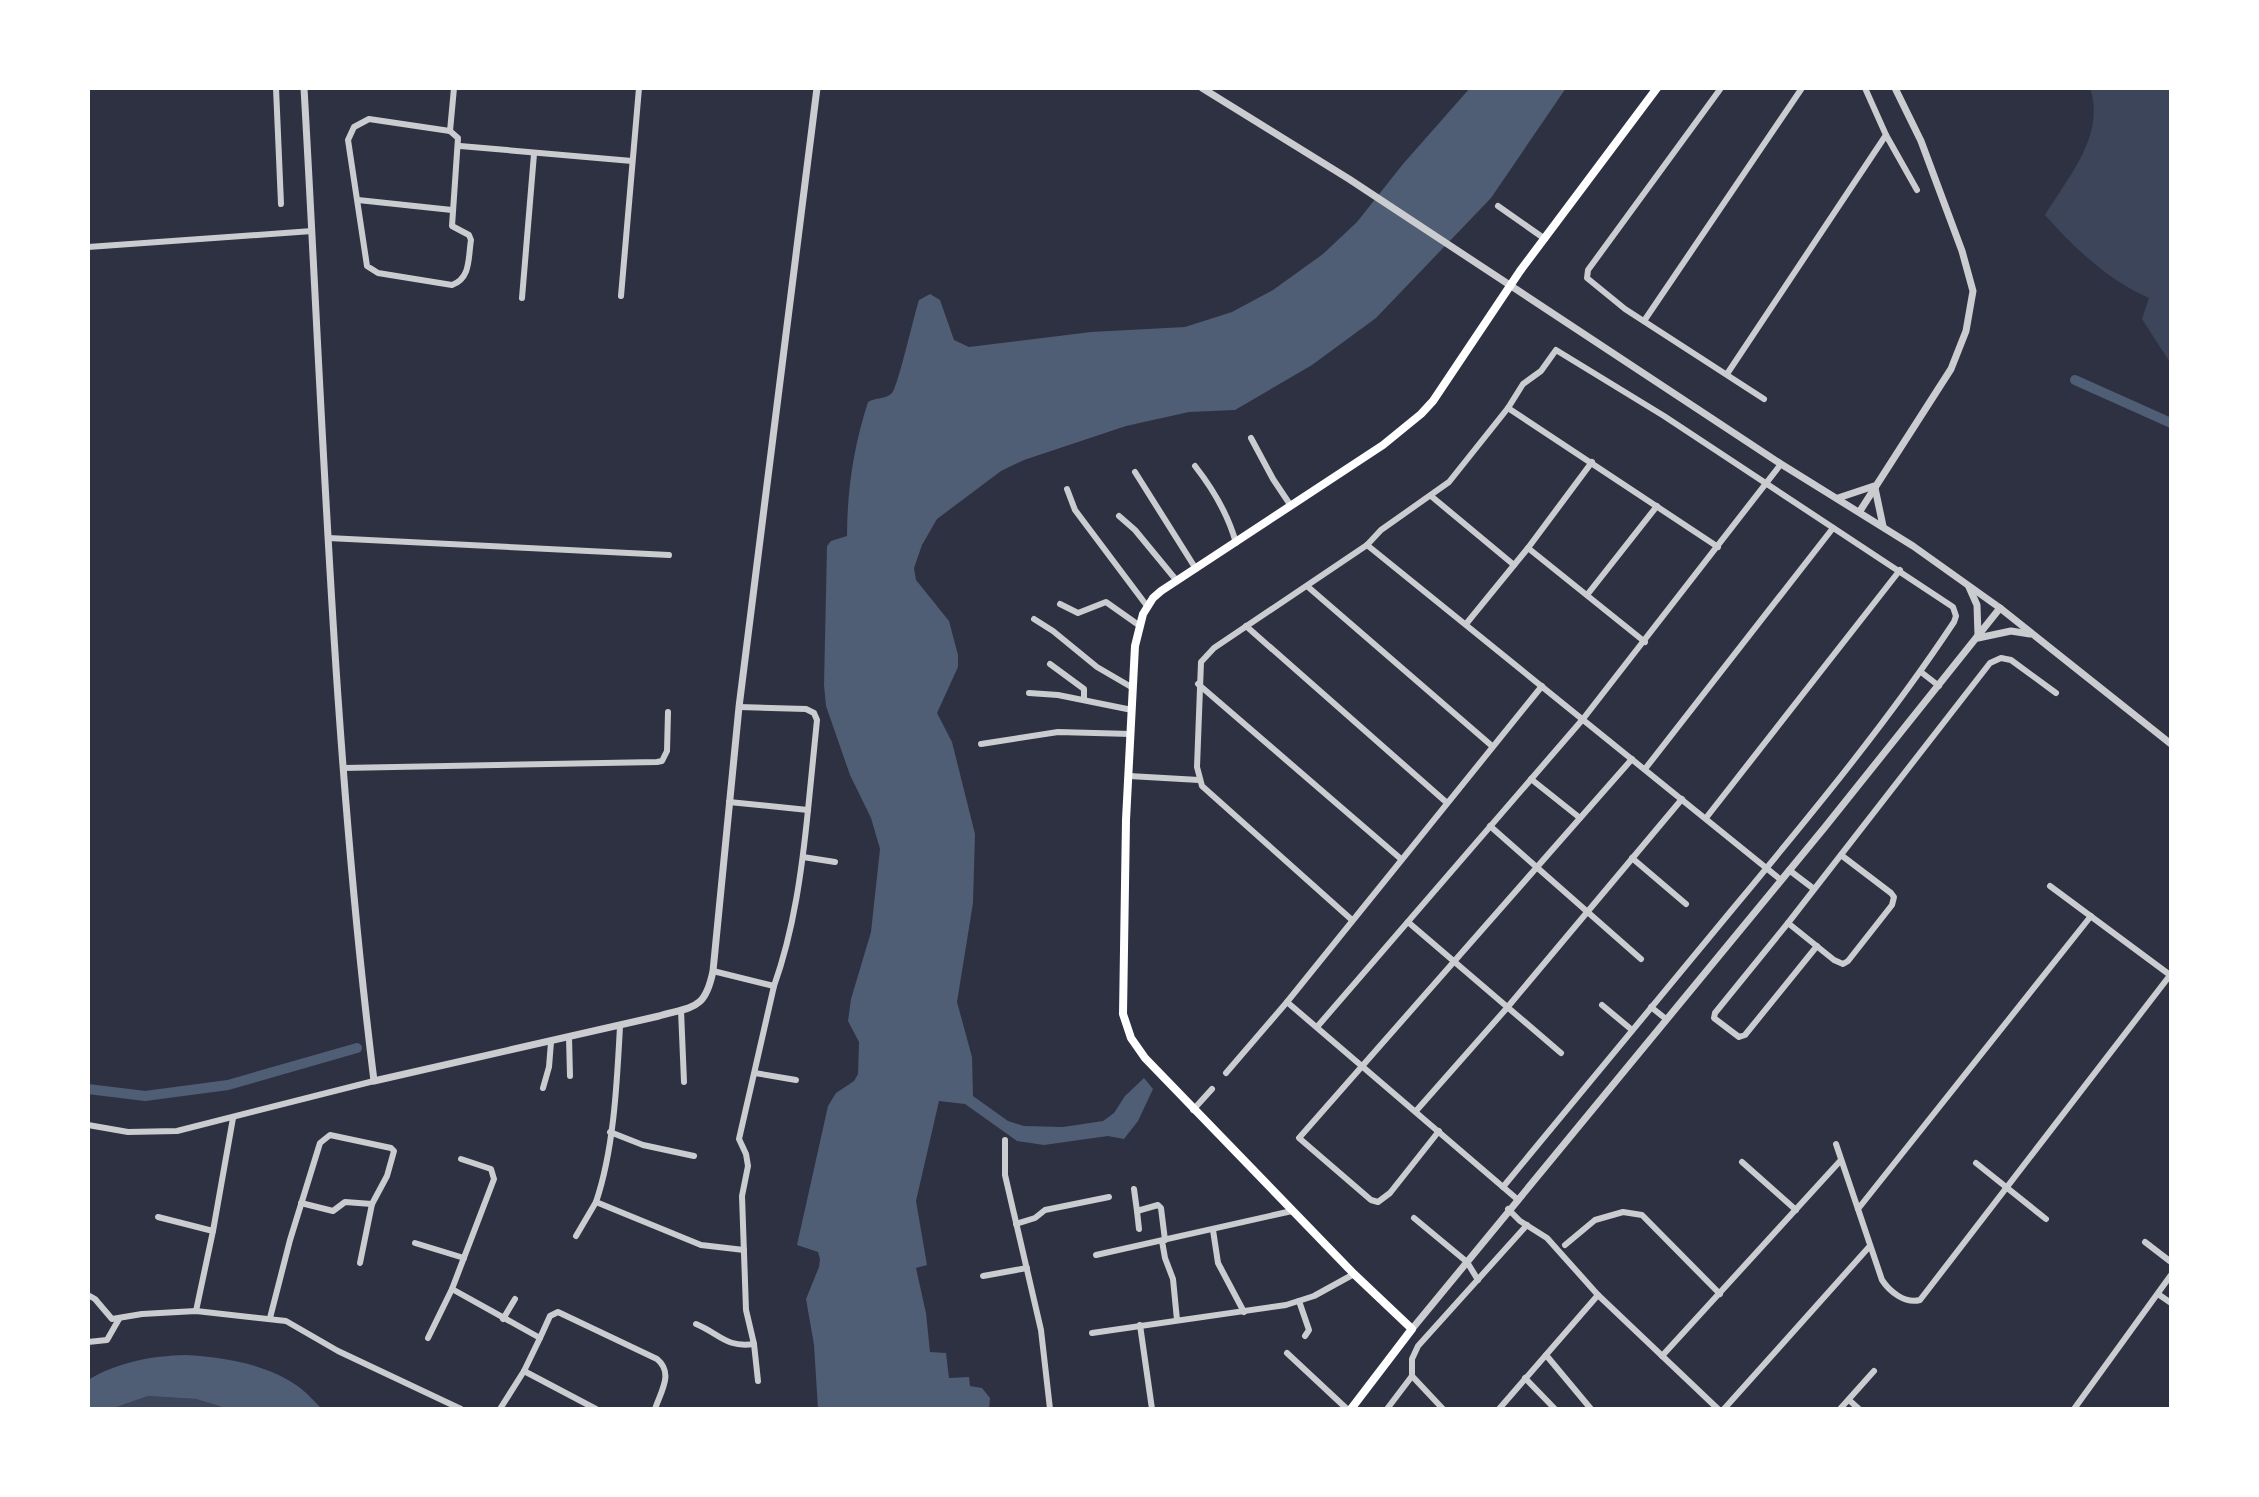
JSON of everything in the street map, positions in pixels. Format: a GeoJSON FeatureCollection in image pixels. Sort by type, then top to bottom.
{"type":"FeatureCollection","features":[{"type":"Feature","properties":{"kind":"main road"},"geometry":{"type":"LineString","coordinates":[[1349,1409],[1412,1329],[1354,1274],[1145,1058],[1131,1038],[1123,1014],[1135,646],[1147,606],[1153,598],[1383,445],[1421,414],[1433,401],[1498,303],[1657,88]]}},
{"type":"Feature","properties":{"kind":"street"},"geometry":{"type":"LineString","coordinates":[[276,88],[281,204]]}},
{"type":"Feature","properties":{"kind":"street"},"geometry":{"type":"LineString","coordinates":[[304,88],[343,768],[374,1081]]}},
{"type":"Feature","properties":{"kind":"street"},"geometry":{"type":"LineString","coordinates":[[450,131],[454,88]]}},
{"type":"Feature","properties":{"kind":"street"},"geometry":{"type":"LineString","coordinates":[[621,296],[639,88]]}},
{"type":"Feature","properties":{"kind":"street"},"geometry":{"type":"LineString","coordinates":[[88,1125],[128,1132],[158,1133],[233,1118],[374,1081],[620,1026],[681,1010],[704,999],[713,971],[739,707],[817,88]]}},
{"type":"Feature","properties":{"kind":"street"},"geometry":{"type":"LineString","coordinates":[[1202,88],[1349,179],[1781,464],[1883,526],[1967,583],[2171,744]]}},
{"type":"Feature","properties":{"kind":"street"},"geometry":{"type":"LineString","coordinates":[[1721,88],[1588,270],[1589,282],[1764,399]]}},
{"type":"Feature","properties":{"kind":"street"},"geometry":{"type":"LineString","coordinates":[[1644,321],[1802,88]]}},
{"type":"Feature","properties":{"kind":"street"},"geometry":{"type":"LineString","coordinates":[[1865,88],[1886,135],[1917,190]]}},
{"type":"Feature","properties":{"kind":"street"},"geometry":{"type":"LineString","coordinates":[[1860,511],[1951,369],[1966,331],[1973,291],[1962,251],[1921,141],[1895,88]]}},
{"type":"Feature","properties":{"kind":"street"},"geometry":{"type":"LineString","coordinates":[[369,119],[450,131],[457,135],[460,146],[452,210],[454,228],[469,235],[471,240],[466,275],[461,282],[452,285],[369,269],[365,261],[348,140],[354,127],[369,119]]}},
{"type":"Feature","properties":{"kind":"street"},"geometry":{"type":"LineString","coordinates":[[1727,374],[1886,135]]}},
{"type":"Feature","properties":{"kind":"street"},"geometry":{"type":"LineString","coordinates":[[460,146],[632,161]]}},
{"type":"Feature","properties":{"kind":"street"},"geometry":{"type":"LineString","coordinates":[[522,298],[534,154]]}},
{"type":"Feature","properties":{"kind":"street"},"geometry":{"type":"LineString","coordinates":[[358,200],[452,210]]}},
{"type":"Feature","properties":{"kind":"street"},"geometry":{"type":"LineString","coordinates":[[1498,206],[1545,239]]}},
{"type":"Feature","properties":{"kind":"street"},"geometry":{"type":"LineString","coordinates":[[88,247],[312,231]]}},
{"type":"Feature","properties":{"kind":"street"},"geometry":{"type":"LineString","coordinates":[[1352,920],[1207,792],[1199,780],[1199,668],[1206,655],[1367,545],[1391,521],[1431,496],[1456,474],[1523,384],[1541,371],[1554,351],[1560,350],[1900,570],[1948,602],[1955,611],[1954,622],[1921,672],[1767,868],[1503,1187]]}},
{"type":"Feature","properties":{"kind":"street"},"geometry":{"type":"LineString","coordinates":[[1508,408],[1718,547]]}},
{"type":"Feature","properties":{"kind":"street"},"geometry":{"type":"LineString","coordinates":[[1251,438],[1291,506]]}},
{"type":"Feature","properties":{"kind":"street"},"geometry":{"type":"LineString","coordinates":[[1466,624],[1592,462]]}},
{"type":"Feature","properties":{"kind":"street"},"geometry":{"type":"LineString","coordinates":[[1317,1027],[1583,719],[1781,464]]}},
{"type":"Feature","properties":{"kind":"street"},"geometry":{"type":"LineString","coordinates":[[1195,466],[1213,490],[1236,543]]}},
{"type":"Feature","properties":{"kind":"street"},"geometry":{"type":"LineString","coordinates":[[1135,472],[1196,569]]}},
{"type":"Feature","properties":{"kind":"street"},"geometry":{"type":"LineString","coordinates":[[1838,498],[1875,486]]}},
{"type":"Feature","properties":{"kind":"street"},"geometry":{"type":"LineString","coordinates":[[1875,486],[1883,526]]}},
{"type":"Feature","properties":{"kind":"street"},"geometry":{"type":"LineString","coordinates":[[1067,489],[1075,510],[1147,606]]}},
{"type":"Feature","properties":{"kind":"street"},"geometry":{"type":"LineString","coordinates":[[1431,496],[1514,565]]}},
{"type":"Feature","properties":{"kind":"street"},"geometry":{"type":"LineString","coordinates":[[1587,595],[1657,506]]}},
{"type":"Feature","properties":{"kind":"street"},"geometry":{"type":"LineString","coordinates":[[1119,516],[1135,530],[1177,581]]}},
{"type":"Feature","properties":{"kind":"street"},"geometry":{"type":"LineString","coordinates":[[1645,769],[1833,528]]}},
{"type":"Feature","properties":{"kind":"street"},"geometry":{"type":"LineString","coordinates":[[328,538],[669,555]]}},
{"type":"Feature","properties":{"kind":"street"},"geometry":{"type":"LineString","coordinates":[[1367,545],[1781,880]]}},
{"type":"Feature","properties":{"kind":"street"},"geometry":{"type":"LineString","coordinates":[[1528,548],[1645,642]]}},
{"type":"Feature","properties":{"kind":"street"},"geometry":{"type":"LineString","coordinates":[[1706,818],[1900,570]]}},
{"type":"Feature","properties":{"kind":"street"},"geometry":{"type":"LineString","coordinates":[[1967,583],[1977,605],[1978,638]]}},
{"type":"Feature","properties":{"kind":"street"},"geometry":{"type":"LineString","coordinates":[[1307,586],[1492,746]]}},
{"type":"Feature","properties":{"kind":"street"},"geometry":{"type":"LineString","coordinates":[[1060,604],[1078,613],[1102,602],[1111,603],[1140,626]]}},
{"type":"Feature","properties":{"kind":"street"},"geometry":{"type":"LineString","coordinates":[[1412,1329],[2000,608]]}},
{"type":"Feature","properties":{"kind":"street"},"geometry":{"type":"LineString","coordinates":[[1034,619],[1097,667],[1133,688]]}},
{"type":"Feature","properties":{"kind":"street"},"geometry":{"type":"LineString","coordinates":[[1246,626],[1446,802]]}},
{"type":"Feature","properties":{"kind":"street"},"geometry":{"type":"LineString","coordinates":[[1978,638],[2011,631],[2033,634]]}},
{"type":"Feature","properties":{"kind":"street"},"geometry":{"type":"LineString","coordinates":[[1817,946],[1745,1035],[1739,1037],[1714,1018],[1990,663],[2001,658],[2011,660],[2056,693]]}},
{"type":"Feature","properties":{"kind":"street"},"geometry":{"type":"LineString","coordinates":[[1050,664],[1084,689],[1084,700]]}},
{"type":"Feature","properties":{"kind":"street"},"geometry":{"type":"LineString","coordinates":[[1921,672],[1939,686]]}},
{"type":"Feature","properties":{"kind":"street"},"geometry":{"type":"LineString","coordinates":[[1198,684],[1401,859]]}},
{"type":"Feature","properties":{"kind":"street"},"geometry":{"type":"LineString","coordinates":[[1226,1073],[1542,686]]}},
{"type":"Feature","properties":{"kind":"street"},"geometry":{"type":"LineString","coordinates":[[1029,693],[1132,710]]}},
{"type":"Feature","properties":{"kind":"street"},"geometry":{"type":"LineString","coordinates":[[739,707],[806,709],[814,713],[817,720],[803,857],[794,907],[739,1139],[748,1166],[742,1192],[746,1310],[758,1381]]}},
{"type":"Feature","properties":{"kind":"street"},"geometry":{"type":"LineString","coordinates":[[343,768],[657,762],[662,761],[667,751],[668,712]]}},
{"type":"Feature","properties":{"kind":"street"},"geometry":{"type":"LineString","coordinates":[[981,744],[1058,732],[1131,734]]}},
{"type":"Feature","properties":{"kind":"street"},"geometry":{"type":"LineString","coordinates":[[1439,1131],[1390,1193],[1378,1202],[1371,1200],[1299,1138],[1632,759]]}},
{"type":"Feature","properties":{"kind":"street"},"geometry":{"type":"LineString","coordinates":[[1129,776],[1199,780]]}},
{"type":"Feature","properties":{"kind":"street"},"geometry":{"type":"LineString","coordinates":[[1531,779],[1580,818]]}},
{"type":"Feature","properties":{"kind":"street"},"geometry":{"type":"LineString","coordinates":[[1416,1111],[1682,799]]}},
{"type":"Feature","properties":{"kind":"street"},"geometry":{"type":"LineString","coordinates":[[729,802],[808,810]]}},
{"type":"Feature","properties":{"kind":"street"},"geometry":{"type":"LineString","coordinates":[[1490,826],[1641,959]]}},
{"type":"Feature","properties":{"kind":"street"},"geometry":{"type":"LineString","coordinates":[[1788,923],[1839,963],[1848,961],[1894,901],[1891,893],[1841,855]]}},
{"type":"Feature","properties":{"kind":"street"},"geometry":{"type":"LineString","coordinates":[[803,857],[835,862]]}},
{"type":"Feature","properties":{"kind":"street"},"geometry":{"type":"LineString","coordinates":[[1632,858],[1686,904]]}},
{"type":"Feature","properties":{"kind":"street"},"geometry":{"type":"LineString","coordinates":[[1789,870],[1814,889]]}},
{"type":"Feature","properties":{"kind":"street"},"geometry":{"type":"LineString","coordinates":[[1836,1144],[1877,1270],[1888,1288],[1915,1302],[1935,1283],[2171,975],[2050,886]]}},
{"type":"Feature","properties":{"kind":"street"},"geometry":{"type":"LineString","coordinates":[[1858,1209],[2091,916]]}},
{"type":"Feature","properties":{"kind":"street"},"geometry":{"type":"LineString","coordinates":[[1408,922],[1561,1053]]}},
{"type":"Feature","properties":{"kind":"street"},"geometry":{"type":"LineString","coordinates":[[713,971],[774,986]]}},
{"type":"Feature","properties":{"kind":"street"},"geometry":{"type":"LineString","coordinates":[[1287,1002],[1517,1199]]}},
{"type":"Feature","properties":{"kind":"street"},"geometry":{"type":"LineString","coordinates":[[1602,1005],[1632,1030]]}},
{"type":"Feature","properties":{"kind":"street"},"geometry":{"type":"LineString","coordinates":[[1651,1007],[1666,1019]]}},
{"type":"Feature","properties":{"kind":"street"},"geometry":{"type":"LineString","coordinates":[[681,1010],[684,1082]]}},
{"type":"Feature","properties":{"kind":"street"},"geometry":{"type":"LineString","coordinates":[[576,1236],[596,1202],[604,1174],[620,1026]]}},
{"type":"Feature","properties":{"kind":"street"},"geometry":{"type":"LineString","coordinates":[[569,1037],[570,1076]]}},
{"type":"Feature","properties":{"kind":"street"},"geometry":{"type":"LineString","coordinates":[[543,1088],[551,1042]]}},
{"type":"Feature","properties":{"kind":"street"},"geometry":{"type":"LineString","coordinates":[[755,1073],[796,1080]]}},
{"type":"Feature","properties":{"kind":"street"},"geometry":{"type":"LineString","coordinates":[[1193,1110],[1212,1089]]}},
{"type":"Feature","properties":{"kind":"street"},"geometry":{"type":"LineString","coordinates":[[196,1311],[233,1118]]}},
{"type":"Feature","properties":{"kind":"street"},"geometry":{"type":"LineString","coordinates":[[610,1132],[647,1146],[694,1156]]}},
{"type":"Feature","properties":{"kind":"street"},"geometry":{"type":"LineString","coordinates":[[270,1318],[320,1143],[330,1135],[394,1151],[387,1176],[372,1204],[360,1263]]}},
{"type":"Feature","properties":{"kind":"street"},"geometry":{"type":"LineString","coordinates":[[1005,1140],[1005,1175],[1041,1330],[1050,1409]]}},
{"type":"Feature","properties":{"kind":"street"},"geometry":{"type":"LineString","coordinates":[[428,1338],[452,1289],[494,1176],[487,1167],[461,1159]]}},
{"type":"Feature","properties":{"kind":"street"},"geometry":{"type":"LineString","coordinates":[[1662,1356],[1841,1160]]}},
{"type":"Feature","properties":{"kind":"street"},"geometry":{"type":"LineString","coordinates":[[1742,1162],[1796,1210]]}},
{"type":"Feature","properties":{"kind":"street"},"geometry":{"type":"LineString","coordinates":[[1976,1163],[2046,1219]]}},
{"type":"Feature","properties":{"kind":"street"},"geometry":{"type":"LineString","coordinates":[[1134,1189],[1139,1229]]}},
{"type":"Feature","properties":{"kind":"street"},"geometry":{"type":"LineString","coordinates":[[1016,1224],[1035,1218],[1045,1210],[1109,1197]]}},
{"type":"Feature","properties":{"kind":"street"},"geometry":{"type":"LineString","coordinates":[[301,1203],[333,1211],[345,1202],[372,1204]]}},
{"type":"Feature","properties":{"kind":"street"},"geometry":{"type":"LineString","coordinates":[[596,1202],[701,1245],[744,1250]]}},
{"type":"Feature","properties":{"kind":"street"},"geometry":{"type":"LineString","coordinates":[[1137,1211],[1159,1206],[1173,1279],[1177,1320]]}},
{"type":"Feature","properties":{"kind":"street"},"geometry":{"type":"LineString","coordinates":[[1096,1255],[1292,1211]]}},
{"type":"Feature","properties":{"kind":"street"},"geometry":{"type":"LineString","coordinates":[[1510,1212],[1547,1238],[1598,1295],[1721,1409],[1869,1247]]}},
{"type":"Feature","properties":{"kind":"street"},"geometry":{"type":"LineString","coordinates":[[1565,1245],[1595,1220],[1623,1212],[1642,1215],[1720,1294]]}},
{"type":"Feature","properties":{"kind":"street"},"geometry":{"type":"LineString","coordinates":[[158,1217],[213,1231]]}},
{"type":"Feature","properties":{"kind":"street"},"geometry":{"type":"LineString","coordinates":[[1414,1218],[1468,1264],[1477,1277]]}},
{"type":"Feature","properties":{"kind":"street"},"geometry":{"type":"LineString","coordinates":[[1387,1409],[1412,1376],[1414,1352],[1524,1223]]}},
{"type":"Feature","properties":{"kind":"street"},"geometry":{"type":"LineString","coordinates":[[1213,1230],[1218,1263],[1244,1312]]}},
{"type":"Feature","properties":{"kind":"street"},"geometry":{"type":"LineString","coordinates":[[2145,1242],[2171,1262]]}},
{"type":"Feature","properties":{"kind":"street"},"geometry":{"type":"LineString","coordinates":[[415,1243],[464,1258]]}},
{"type":"Feature","properties":{"kind":"street"},"geometry":{"type":"LineString","coordinates":[[983,1276],[1027,1268]]}},
{"type":"Feature","properties":{"kind":"street"},"geometry":{"type":"LineString","coordinates":[[1092,1333],[1244,1312],[1299,1301],[1329,1289],[1354,1274]]}},
{"type":"Feature","properties":{"kind":"street"},"geometry":{"type":"LineString","coordinates":[[2074,1409],[2171,1275]]}},
{"type":"Feature","properties":{"kind":"street"},"geometry":{"type":"LineString","coordinates":[[452,1289],[540,1338]]}},
{"type":"Feature","properties":{"kind":"street"},"geometry":{"type":"LineString","coordinates":[[2158,1294],[2171,1303]]}},
{"type":"Feature","properties":{"kind":"street"},"geometry":{"type":"LineString","coordinates":[[88,1295],[100,1304],[110,1318],[196,1311],[286,1321],[338,1351],[461,1409]]}},
{"type":"Feature","properties":{"kind":"street"},"geometry":{"type":"LineString","coordinates":[[1499,1409],[1598,1295]]}},
{"type":"Feature","properties":{"kind":"street"},"geometry":{"type":"LineString","coordinates":[[503,1319],[515,1299]]}},
{"type":"Feature","properties":{"kind":"street"},"geometry":{"type":"LineString","coordinates":[[1299,1301],[1309,1330],[1305,1336]]}},
{"type":"Feature","properties":{"kind":"street"},"geometry":{"type":"LineString","coordinates":[[500,1409],[524,1371],[550,1316],[558,1312],[663,1364],[667,1373],[655,1409]]}},
{"type":"Feature","properties":{"kind":"street"},"geometry":{"type":"LineString","coordinates":[[88,1342],[107,1340],[119,1319]]}},
{"type":"Feature","properties":{"kind":"street"},"geometry":{"type":"LineString","coordinates":[[696,1324],[709,1328],[730,1344],[754,1344]]}},
{"type":"Feature","properties":{"kind":"street"},"geometry":{"type":"LineString","coordinates":[[1140,1325],[1152,1409]]}},
{"type":"Feature","properties":{"kind":"street"},"geometry":{"type":"LineString","coordinates":[[1287,1353],[1349,1409]]}},
{"type":"Feature","properties":{"kind":"street"},"geometry":{"type":"LineString","coordinates":[[1546,1355],[1591,1409]]}},
{"type":"Feature","properties":{"kind":"street"},"geometry":{"type":"LineString","coordinates":[[524,1371],[596,1409]]}},
{"type":"Feature","properties":{"kind":"street"},"geometry":{"type":"LineString","coordinates":[[1840,1409],[1874,1371]]}},
{"type":"Feature","properties":{"kind":"street"},"geometry":{"type":"LineString","coordinates":[[1412,1376],[1443,1409]]}},
{"type":"Feature","properties":{"kind":"street"},"geometry":{"type":"LineString","coordinates":[[1525,1378],[1555,1409]]}},
{"type":"Feature","properties":{"kind":"street"},"geometry":{"type":"LineString","coordinates":[[1849,1400],[1859,1409]]}},
{"type":"Feature","properties":{"kind":"shaded area"},"geometry":{"type":"Polygon","coordinates":[[[1470,88],[1566,88],[1491,198],[1376,318],[1312,365],[1235,410],[1189,412],[1126,426],[1024,460],[1001,471],[937,519],[922,545],[914,568],[916,580],[949,621],[958,655],[958,667],[937,713],[952,742],[975,834],[973,903],[957,1002],[972,1057],[973,1096],[1008,1121],[1024,1126],[1063,1127],[1103,1121],[1114,1113],[1125,1096],[1144,1078],[1153,1089],[1138,1121],[1124,1139],[1108,1136],[1044,1145],[1017,1141],[965,1104],[939,1101],[916,1201],[927,1265],[916,1268],[926,1313],[930,1352],[946,1353],[949,1378],[969,1377],[970,1386],[982,1388],[990,1398],[989,1409],[818,1409],[814,1345],[806,1299],[820,1259],[818,1252],[797,1245],[828,1106],[836,1093],[854,1081],[858,1074],[859,1042],[848,1021],[851,999],[871,932],[880,849],[871,818],[850,775],[826,706],[824,685],[827,546],[831,541],[847,536],[852,468],[868,402],[892,393],[919,300],[930,294],[940,300],[954,340],[969,347],[1091,332],[1185,327],[1232,312],[1273,290],[1323,254],[1357,222],[1470,88]]]}},
{"type":"Feature","properties":{"kind":"shaded area"},"geometry":{"type":"Polygon","coordinates":[[[2090,88],[2171,88],[2171,364],[2142,319],[2149,298],[2092,262],[2045,215],[2074,171],[2089,139],[2094,105],[2090,88]]]}},
{"type":"Feature","properties":{"kind":"shaded area"},"geometry":{"type":"Polygon","coordinates":[[[185,1355],[259,1367],[299,1387],[322,1409],[229,1409],[196,1399],[148,1396],[111,1409],[88,1409],[88,1380],[135,1361],[185,1355]]]}},
{"type":"Feature","properties":{"kind":"shaded area"},"geometry":{"type":"Polygon","coordinates":[[[148,1396],[196,1399],[229,1409],[111,1409],[148,1396]]]}},
{"type":"Feature","properties":{"kind":"waterway"},"geometry":{"type":"LineString","coordinates":[[2075,380],[2171,423]]}},
{"type":"Feature","properties":{"kind":"waterway"},"geometry":{"type":"LineString","coordinates":[[88,1089],[145,1096],[228,1085],[357,1048]]}}]}
